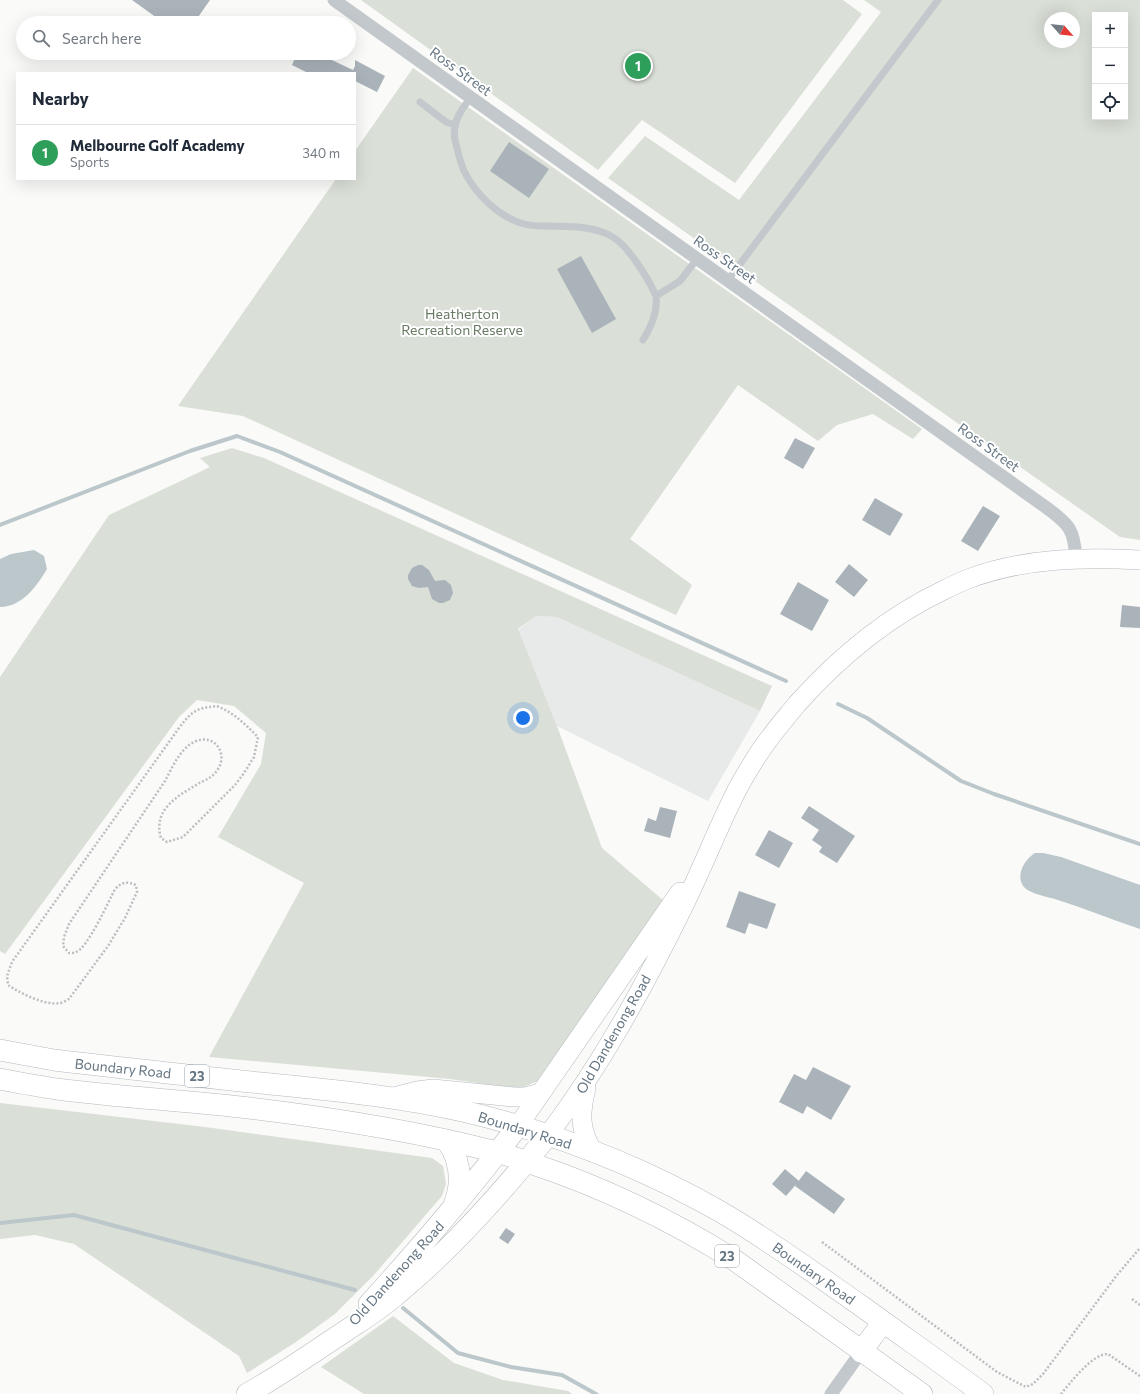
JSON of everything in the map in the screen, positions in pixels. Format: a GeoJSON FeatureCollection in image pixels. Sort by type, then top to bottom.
{"type":"FeatureCollection","features":[{"type":"Feature","properties":{"kind":"main road","name":"Old Dandenong Road"},"geometry":{"type":"LineString","coordinates":[[247,1394],[301,1361],[395,1296],[437,1259],[471,1226],[548,1136],[610,1045],[684,905],[734,794],[760,751],[785,718],[818,680],[850,651],[890,620],[929,597],[968,579],[1006,568],[1076,558],[1140,560]]}},
{"type":"Feature","properties":{"kind":"main road","name":"Old Dandenong Road"},"geometry":{"type":"LineString","coordinates":[[343,1333],[453,1210],[498,1153],[713,843]]}},
{"type":"Feature","properties":{"kind":"main road","name":"Boundary Road"},"geometry":{"type":"LineString","coordinates":[[0,1050],[54,1060],[394,1097],[470,1113],[548,1136],[637,1170],[720,1211],[761,1236],[936,1359],[983,1394]]}},
{"type":"Feature","properties":{"kind":"main road","name":"Boundary Road"},"geometry":{"type":"LineString","coordinates":[[0,1079],[56,1089],[240,1107],[400,1130],[447,1140],[527,1162],[605,1191],[683,1228],[733,1259],[861,1352],[922,1394]]}},
{"type":"Feature","properties":{"kind":"main road"},"geometry":{"type":"LineString","coordinates":[[588,1079],[581,1122],[586,1138],[593,1152]]}},
{"type":"Feature","properties":{"kind":"main road"},"geometry":{"type":"LineString","coordinates":[[394,1097],[417,1091],[433,1089],[514,1097],[525,1097],[541,1093]]}},
{"type":"Feature","properties":{"kind":"main road"},"geometry":{"type":"LineString","coordinates":[[447,1140],[456,1157],[459,1169],[459,1191],[453,1210]]}},
{"type":"Feature","properties":{"kind":"main road"},"geometry":{"type":"LineString","coordinates":[[861,1352],[883,1322]]}},
{"type":"Feature","properties":{"kind":"street","name":"Ross Street"},"geometry":{"type":"LineString","coordinates":[[334,0],[1064,521],[1073,534],[1076,558]]}},
{"type":"Feature","properties":{"kind":"street"},"geometry":{"type":"LineString","coordinates":[[831,1394],[861,1352]]}},
{"type":"Feature","properties":{"kind":"lane"},"geometry":{"type":"LineString","coordinates":[[728,280],[938,0]]}},
{"type":"Feature","properties":{"kind":"lane"},"geometry":{"type":"LineString","coordinates":[[470,98],[458,116],[454,133],[464,171],[480,193],[497,210],[512,220],[526,225],[593,229],[610,235],[620,242],[632,256],[656,296],[657,302],[653,320],[643,340]]}},
{"type":"Feature","properties":{"kind":"lane"},"geometry":{"type":"LineString","coordinates":[[420,102],[446,122],[455,124]]}},
{"type":"Feature","properties":{"kind":"lane"},"geometry":{"type":"LineString","coordinates":[[656,296],[680,281],[697,259]]}},
{"type":"Feature","properties":{"kind":"path"},"geometry":{"type":"LineString","coordinates":[[217,706],[228,711],[241,720],[258,737],[254,757],[235,785],[183,837],[167,842],[161,838],[158,830],[159,820],[170,803],[180,795],[215,774],[222,761],[216,743],[209,739],[202,739],[193,742],[184,750],[165,781],[69,924],[62,946],[69,953],[76,952],[83,946],[115,889],[121,884],[130,882],[136,885],[138,892],[125,918],[108,946],[69,999],[61,1003],[37,1000],[22,994],[8,985],[7,976],[12,962],[183,723],[190,714],[196,711],[203,708],[217,706]]}},
{"type":"Feature","properties":{"kind":"path"},"geometry":{"type":"LineString","coordinates":[[822,1242],[997,1372],[1026,1387],[1033,1384],[1043,1374],[1113,1281],[1140,1248]]}},
{"type":"Feature","properties":{"kind":"path"},"geometry":{"type":"LineString","coordinates":[[1132,1299],[1140,1305]]}},
{"type":"Feature","properties":{"kind":"path"},"geometry":{"type":"LineString","coordinates":[[1061,1394],[1074,1378],[1092,1361],[1103,1354],[1108,1354],[1140,1376]]}},
{"type":"Feature","properties":{"kind":"shaded area"},"geometry":{"type":"Polygon","coordinates":[[[34,550],[44,556],[47,569],[34,588],[22,599],[8,606],[0,607],[0,559],[11,554],[34,550]]]}},
{"type":"Feature","properties":{"kind":"shaded area"},"geometry":{"type":"Polygon","coordinates":[[[536,616],[557,617],[760,711],[708,801],[557,726],[518,630],[536,616]]]}},
{"type":"Feature","properties":{"kind":"shaded area"},"geometry":{"type":"Polygon","coordinates":[[[1035,853],[1043,853],[1061,857],[1140,885],[1140,929],[1068,903],[1035,893],[1024,887],[1020,878],[1022,868],[1027,860],[1035,853]]]}},
{"type":"Feature","properties":{"kind":"green space"},"geometry":{"type":"Polygon","coordinates":[[[361,0],[843,0],[862,14],[735,183],[642,120],[598,170],[361,0]]]}},
{"type":"Feature","properties":{"kind":"green space"},"geometry":{"type":"Polygon","coordinates":[[[864,0],[1140,0],[1140,540],[1120,537],[608,178],[645,136],[739,200],[881,12],[864,0]]]}},
{"type":"Feature","properties":{"kind":"green space","name":"Heatherton Recreation Reserve"},"geometry":{"type":"Polygon","coordinates":[[[413,68],[922,429],[913,439],[873,414],[837,425],[818,441],[738,385],[630,539],[692,585],[676,615],[243,416],[178,406],[335,180],[356,180],[356,150],[413,68]]]}},
{"type":"Feature","properties":{"kind":"green space"},"geometry":{"type":"Polygon","coordinates":[[[232,448],[264,458],[772,686],[760,711],[557,617],[536,616],[518,629],[557,726],[602,848],[664,901],[540,1080],[519,1089],[450,1079],[209,1057],[304,883],[218,837],[261,764],[266,733],[234,706],[197,700],[179,717],[5,954],[0,951],[0,677],[109,515],[210,467],[200,458],[232,448]]]}},
{"type":"Feature","properties":{"kind":"green space"},"geometry":{"type":"Polygon","coordinates":[[[0,1103],[205,1127],[432,1158],[443,1166],[446,1184],[442,1196],[373,1276],[335,1314],[296,1342],[247,1373],[239,1356],[74,1244],[35,1235],[0,1239],[0,1103]]]}},
{"type":"Feature","properties":{"kind":"green space"},"geometry":{"type":"Polygon","coordinates":[[[393,1316],[454,1363],[503,1380],[568,1391],[572,1394],[364,1394],[321,1367],[393,1316]]]}},
{"type":"Feature","properties":{"kind":"building"},"geometry":{"type":"Polygon","coordinates":[[[132,0],[210,0],[199,16],[154,16],[132,0]]]}},
{"type":"Feature","properties":{"kind":"building"},"geometry":{"type":"Polygon","coordinates":[[[294,60],[332,60],[353,70],[355,60],[385,76],[377,92],[356,82],[356,72],[306,72],[292,65],[294,60]]]}},
{"type":"Feature","properties":{"kind":"building"},"geometry":{"type":"Polygon","coordinates":[[[509,142],[549,169],[529,198],[490,171],[509,142]]]}},
{"type":"Feature","properties":{"kind":"building"},"geometry":{"type":"Polygon","coordinates":[[[581,256],[616,319],[592,333],[557,269],[581,256]]]}},
{"type":"Feature","properties":{"kind":"building"},"geometry":{"type":"Polygon","coordinates":[[[795,438],[815,448],[803,469],[784,458],[795,438]]]}},
{"type":"Feature","properties":{"kind":"building"},"geometry":{"type":"Polygon","coordinates":[[[875,498],[903,514],[890,536],[862,520],[875,498]]]}},
{"type":"Feature","properties":{"kind":"building"},"geometry":{"type":"Polygon","coordinates":[[[983,506],[1000,516],[978,551],[961,541],[983,506]]]}},
{"type":"Feature","properties":{"kind":"building"},"geometry":{"type":"Polygon","coordinates":[[[849,564],[868,580],[854,597],[835,582],[849,564]]]}},
{"type":"Feature","properties":{"kind":"building"},"geometry":{"type":"Polygon","coordinates":[[[422,565],[429,570],[435,581],[445,580],[451,585],[453,593],[450,600],[439,603],[432,599],[428,587],[419,588],[412,586],[408,579],[408,575],[412,568],[422,565]]]}},
{"type":"Feature","properties":{"kind":"building"},"geometry":{"type":"Polygon","coordinates":[[[798,582],[829,600],[812,631],[780,614],[798,582]]]}},
{"type":"Feature","properties":{"kind":"building"},"geometry":{"type":"Polygon","coordinates":[[[1122,605],[1140,607],[1140,628],[1120,627],[1122,605]]]}},
{"type":"Feature","properties":{"kind":"building"},"geometry":{"type":"Polygon","coordinates":[[[809,806],[855,836],[837,863],[819,852],[822,847],[812,840],[819,830],[801,818],[809,806]]]}},
{"type":"Feature","properties":{"kind":"building"},"geometry":{"type":"Polygon","coordinates":[[[660,807],[677,811],[670,838],[644,831],[648,818],[656,821],[660,807]]]}},
{"type":"Feature","properties":{"kind":"building"},"geometry":{"type":"Polygon","coordinates":[[[769,830],[793,843],[779,868],[755,855],[769,830]]]}},
{"type":"Feature","properties":{"kind":"building"},"geometry":{"type":"Polygon","coordinates":[[[739,891],[776,904],[767,929],[749,923],[745,934],[726,927],[739,891]]]}},
{"type":"Feature","properties":{"kind":"building"},"geometry":{"type":"Polygon","coordinates":[[[813,1067],[851,1086],[831,1120],[807,1106],[803,1114],[779,1102],[794,1074],[806,1080],[813,1067]]]}},
{"type":"Feature","properties":{"kind":"building"},"geometry":{"type":"Polygon","coordinates":[[[785,1169],[799,1181],[786,1196],[772,1184],[785,1169]]]}},
{"type":"Feature","properties":{"kind":"building"},"geometry":{"type":"Polygon","coordinates":[[[806,1171],[845,1199],[834,1214],[795,1186],[806,1171]]]}},
{"type":"Feature","properties":{"kind":"building"},"geometry":{"type":"Polygon","coordinates":[[[506,1228],[515,1234],[508,1244],[499,1238],[506,1228]]]}},
{"type":"Feature","properties":{"kind":"waterway"},"geometry":{"type":"LineString","coordinates":[[0,525],[190,451],[237,436],[280,452],[786,681]]}},
{"type":"Feature","properties":{"kind":"waterway"},"geometry":{"type":"LineString","coordinates":[[838,704],[867,718],[961,781],[994,794],[1140,844]]}},
{"type":"Feature","properties":{"kind":"waterway"},"geometry":{"type":"LineString","coordinates":[[0,1223],[74,1215],[355,1290]]}},
{"type":"Feature","properties":{"kind":"waterway"},"geometry":{"type":"LineString","coordinates":[[403,1308],[458,1353],[511,1367],[562,1375],[596,1394]]}},
{"type":"Feature","properties":{"kind":"place","name":"Melbourne Golf Academy"},"geometry":{"type":"Point","coordinates":[638,66]}}]}
